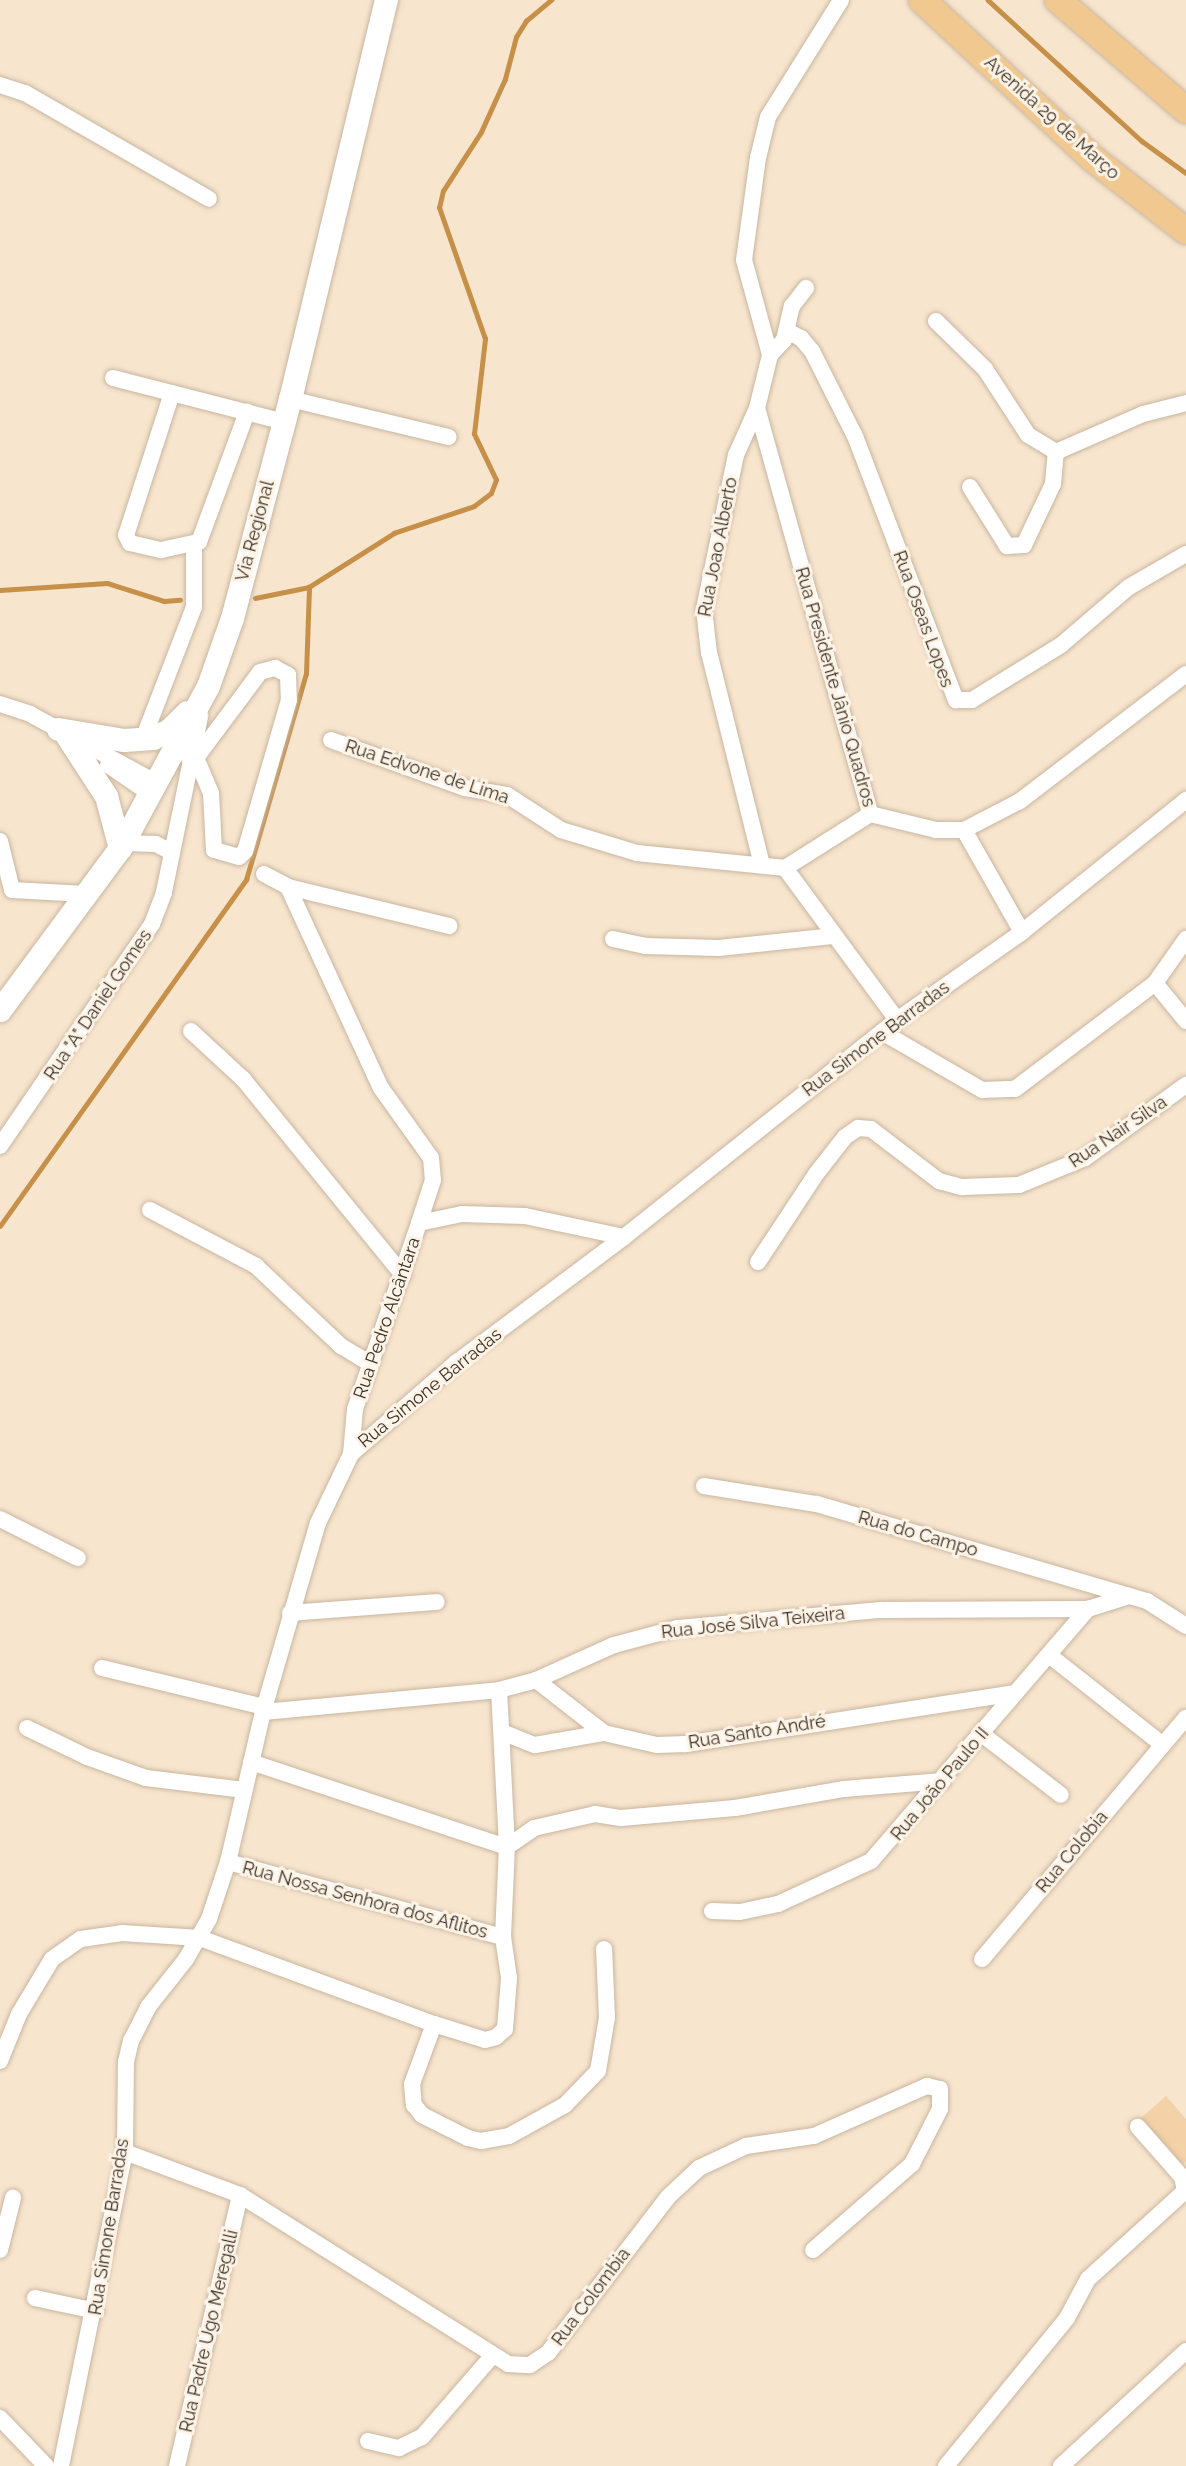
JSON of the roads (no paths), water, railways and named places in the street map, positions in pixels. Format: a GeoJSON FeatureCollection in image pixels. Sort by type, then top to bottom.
{"type":"FeatureCollection","features":[{"type":"Feature","properties":{"kind":"main road","name":"Via Regional"},"geometry":{"type":"LineString","coordinates":[[3,1000],[122,846],[205,692],[232,618],[284,422],[386,0]]}},
{"type":"Feature","properties":{"kind":"main road","name":"Avenida 29 de Março"},"geometry":{"type":"LineString","coordinates":[[922,0],[1093,158],[1186,231]]}},
{"type":"Feature","properties":{"kind":"main road"},"geometry":{"type":"LineString","coordinates":[[1058,0],[1186,110]]}},
{"type":"Feature","properties":{"kind":"main road"},"geometry":{"type":"LineString","coordinates":[[70,737],[143,739],[169,730],[205,692]]}},
{"type":"Feature","properties":{"kind":"main road"},"geometry":{"type":"LineString","coordinates":[[70,737],[106,796],[122,846]]}},
{"type":"Feature","properties":{"kind":"street"},"geometry":{"type":"LineString","coordinates":[[770,355],[744,260],[758,158],[768,117],[841,0]]}},
{"type":"Feature","properties":{"kind":"street"},"geometry":{"type":"LineString","coordinates":[[0,85],[25,93],[209,199]]}},
{"type":"Feature","properties":{"kind":"street"},"geometry":{"type":"LineString","coordinates":[[770,355],[787,331],[792,306],[806,288]]}},
{"type":"Feature","properties":{"kind":"street"},"geometry":{"type":"LineString","coordinates":[[936,321],[985,369],[1028,435],[1056,452]]}},
{"type":"Feature","properties":{"kind":"street","name":"Rua Oseas Lopes"},"geometry":{"type":"LineString","coordinates":[[787,331],[801,338],[812,351],[855,436],[956,700],[972,700],[1061,645],[1129,587],[1186,554]]}},
{"type":"Feature","properties":{"kind":"street","name":"Rua Joao Alberto"},"geometry":{"type":"LineString","coordinates":[[762,865],[704,630],[704,609],[736,455],[757,408],[770,355]]}},
{"type":"Feature","properties":{"kind":"street"},"geometry":{"type":"LineString","coordinates":[[113,378],[284,422]]}},
{"type":"Feature","properties":{"kind":"street"},"geometry":{"type":"LineString","coordinates":[[172,393],[126,534],[131,543],[161,550],[194,545],[202,536],[247,412]]}},
{"type":"Feature","properties":{"kind":"street"},"geometry":{"type":"LineString","coordinates":[[290,399],[448,437]]}},
{"type":"Feature","properties":{"kind":"street"},"geometry":{"type":"LineString","coordinates":[[1056,452],[1131,419],[1186,403]]}},
{"type":"Feature","properties":{"kind":"street","name":"Rua Presidente Jânio Quadros"},"geometry":{"type":"LineString","coordinates":[[757,408],[870,814],[936,830],[964,830]]}},
{"type":"Feature","properties":{"kind":"street"},"geometry":{"type":"LineString","coordinates":[[970,487],[1007,546],[1024,545],[1053,484],[1056,452]]}},
{"type":"Feature","properties":{"kind":"street"},"geometry":{"type":"LineString","coordinates":[[143,739],[194,607],[194,545]]}},
{"type":"Feature","properties":{"kind":"street"},"geometry":{"type":"LineString","coordinates":[[275,668],[288,675],[289,700],[245,851],[239,857],[214,850],[211,793],[192,758],[260,672],[275,668]]}},
{"type":"Feature","properties":{"kind":"street"},"geometry":{"type":"LineString","coordinates":[[1022,932],[964,830],[1020,801],[1186,674]]}},
{"type":"Feature","properties":{"kind":"street","name":"Rua \"A\" Daniel Gomes"},"geometry":{"type":"LineString","coordinates":[[0,1146],[138,950],[164,892],[205,692]]}},
{"type":"Feature","properties":{"kind":"street"},"geometry":{"type":"LineString","coordinates":[[0,704],[70,737],[155,789]]}},
{"type":"Feature","properties":{"kind":"street","name":"Rua Edvone de Lima"},"geometry":{"type":"LineString","coordinates":[[331,740],[465,788],[507,795],[561,830],[637,852],[785,868]]}},
{"type":"Feature","properties":{"kind":"street","name":"Rua Simone Barradas"},"geometry":{"type":"LineString","coordinates":[[61,2466],[96,2311],[125,2152],[126,2062],[131,2041],[148,2007],[201,1938],[228,1863],[264,1709],[290,1613],[318,1523],[351,1454],[420,1392],[624,1237],[897,1020],[1022,932],[1186,800]]}},
{"type":"Feature","properties":{"kind":"street"},"geometry":{"type":"LineString","coordinates":[[870,814],[785,868],[897,1020]]}},
{"type":"Feature","properties":{"kind":"street"},"geometry":{"type":"LineString","coordinates":[[0,843],[12,890],[86,894]]}},
{"type":"Feature","properties":{"kind":"street"},"geometry":{"type":"LineString","coordinates":[[122,846],[156,844],[171,852]]}},
{"type":"Feature","properties":{"kind":"street"},"geometry":{"type":"LineString","coordinates":[[264,874],[288,887],[449,926]]}},
{"type":"Feature","properties":{"kind":"street"},"geometry":{"type":"LineString","coordinates":[[288,887],[381,1087],[431,1158],[433,1180],[419,1223]]}},
{"type":"Feature","properties":{"kind":"street"},"geometry":{"type":"LineString","coordinates":[[613,939],[645,946],[719,948],[834,936]]}},
{"type":"Feature","properties":{"kind":"street"},"geometry":{"type":"LineString","coordinates":[[882,1032],[938,1068],[982,1090],[998,1092],[1024,1084],[1155,983],[1185,941]]}},
{"type":"Feature","properties":{"kind":"street"},"geometry":{"type":"LineString","coordinates":[[1155,983],[1186,1021]]}},
{"type":"Feature","properties":{"kind":"street"},"geometry":{"type":"LineString","coordinates":[[191,1031],[243,1079],[403,1275]]}},
{"type":"Feature","properties":{"kind":"street","name":"Rua Nair Silva"},"geometry":{"type":"LineString","coordinates":[[758,1262],[816,1174],[853,1130],[871,1129],[939,1181],[962,1187],[1019,1185],[1085,1158],[1186,1085]]}},
{"type":"Feature","properties":{"kind":"street"},"geometry":{"type":"LineString","coordinates":[[150,1210],[256,1266],[341,1346],[371,1364]]}},
{"type":"Feature","properties":{"kind":"street","name":"Rua Pedro Alcântara"},"geometry":{"type":"LineString","coordinates":[[351,1454],[355,1409],[419,1223],[462,1214],[525,1216],[624,1237]]}},
{"type":"Feature","properties":{"kind":"street","name":"Rua do Campo"},"geometry":{"type":"LineString","coordinates":[[704,1486],[817,1504],[1129,1596],[1167,1610],[1186,1626]]}},
{"type":"Feature","properties":{"kind":"street"},"geometry":{"type":"LineString","coordinates":[[0,1519],[78,1558]]}},
{"type":"Feature","properties":{"kind":"street"},"geometry":{"type":"LineString","coordinates":[[1088,1609],[1129,1596]]}},
{"type":"Feature","properties":{"kind":"street"},"geometry":{"type":"LineString","coordinates":[[290,1613],[437,1602]]}},
{"type":"Feature","properties":{"kind":"street","name":"Rua João Paulo II"},"geometry":{"type":"LineString","coordinates":[[712,1911],[740,1912],[778,1904],[854,1871],[888,1846],[983,1735],[1014,1693],[1088,1609]]}},
{"type":"Feature","properties":{"kind":"street","name":"Rua José Silva Teixeira"},"geometry":{"type":"LineString","coordinates":[[102,1668],[264,1709],[499,1690],[536,1680],[614,1645],[678,1628],[881,1610],[1088,1609]]}},
{"type":"Feature","properties":{"kind":"street"},"geometry":{"type":"LineString","coordinates":[[1049,1655],[1163,1745]]}},
{"type":"Feature","properties":{"kind":"street"},"geometry":{"type":"LineString","coordinates":[[536,1680],[604,1733]]}},
{"type":"Feature","properties":{"kind":"street"},"geometry":{"type":"LineString","coordinates":[[0,2062],[19,2014],[52,1959],[66,1947],[100,1934],[201,1938],[434,2024],[485,2040],[505,2029],[509,1978],[503,1937],[508,1847],[499,1690]]}},
{"type":"Feature","properties":{"kind":"street","name":"Rua Santo André"},"geometry":{"type":"LineString","coordinates":[[502,1732],[536,1745],[604,1733],[657,1745],[720,1741],[1014,1693]]}},
{"type":"Feature","properties":{"kind":"street","name":"Rua Colobia"},"geometry":{"type":"LineString","coordinates":[[982,1959],[1186,1718]]}},
{"type":"Feature","properties":{"kind":"street"},"geometry":{"type":"LineString","coordinates":[[27,1728],[87,1757],[146,1779],[244,1790]]}},
{"type":"Feature","properties":{"kind":"street"},"geometry":{"type":"LineString","coordinates":[[983,1735],[1060,1795]]}},
{"type":"Feature","properties":{"kind":"street"},"geometry":{"type":"LineString","coordinates":[[251,1762],[508,1847]]}},
{"type":"Feature","properties":{"kind":"street"},"geometry":{"type":"LineString","coordinates":[[508,1847],[534,1828],[594,1814],[621,1818],[735,1808],[844,1789],[943,1781]]}},
{"type":"Feature","properties":{"kind":"street","name":"Rua Nossa Senhora dos Aflitos"},"geometry":{"type":"LineString","coordinates":[[228,1863],[503,1937]]}},
{"type":"Feature","properties":{"kind":"street"},"geometry":{"type":"LineString","coordinates":[[434,2024],[412,2084],[414,2105],[422,2115],[468,2138],[481,2141],[509,2136],[565,2105],[598,2071],[607,2017],[604,1949]]}},
{"type":"Feature","properties":{"kind":"street","name":"Rua Colombia"},"geometry":{"type":"LineString","coordinates":[[125,2152],[171,2165],[240,2195],[493,2355],[520,2365],[530,2365],[548,2353],[667,2197],[699,2168],[746,2146],[814,2136],[928,2086],[940,2089],[940,2109],[912,2164],[813,2250]]}},
{"type":"Feature","properties":{"kind":"street"},"geometry":{"type":"LineString","coordinates":[[946,2466],[1066,2318],[1088,2279],[1185,2191],[1182,2177],[1138,2127]]}},
{"type":"Feature","properties":{"kind":"street","name":"Rua Padre Ugo Meregalli"},"geometry":{"type":"LineString","coordinates":[[177,2466],[240,2195]]}},
{"type":"Feature","properties":{"kind":"street"},"geometry":{"type":"LineString","coordinates":[[0,2250],[13,2198]]}},
{"type":"Feature","properties":{"kind":"street"},"geometry":{"type":"LineString","coordinates":[[35,2298],[96,2311]]}},
{"type":"Feature","properties":{"kind":"street"},"geometry":{"type":"LineString","coordinates":[[1061,2466],[1186,2351]]}},
{"type":"Feature","properties":{"kind":"street"},"geometry":{"type":"LineString","coordinates":[[368,2441],[399,2448],[422,2437],[493,2355]]}},
{"type":"Feature","properties":{"kind":"street"},"geometry":{"type":"LineString","coordinates":[[0,2418],[46,2466]]}},
{"type":"Feature","properties":{"kind":"waterway"},"geometry":{"type":"LineString","coordinates":[[255,598],[309,587],[394,533],[474,506],[491,493],[496,480],[474,434],[485,339],[439,208],[443,191],[481,132],[505,79],[516,37],[526,21],[551,0]]}},
{"type":"Feature","properties":{"kind":"waterway"},"geometry":{"type":"LineString","coordinates":[[988,0],[1142,141],[1186,173]]}},
{"type":"Feature","properties":{"kind":"waterway"},"geometry":{"type":"LineString","coordinates":[[0,590],[107,583],[164,601],[180,600]]}},
{"type":"Feature","properties":{"kind":"waterway"},"geometry":{"type":"LineString","coordinates":[[0,1226],[246,880],[306,674],[309,587]]}}]}
